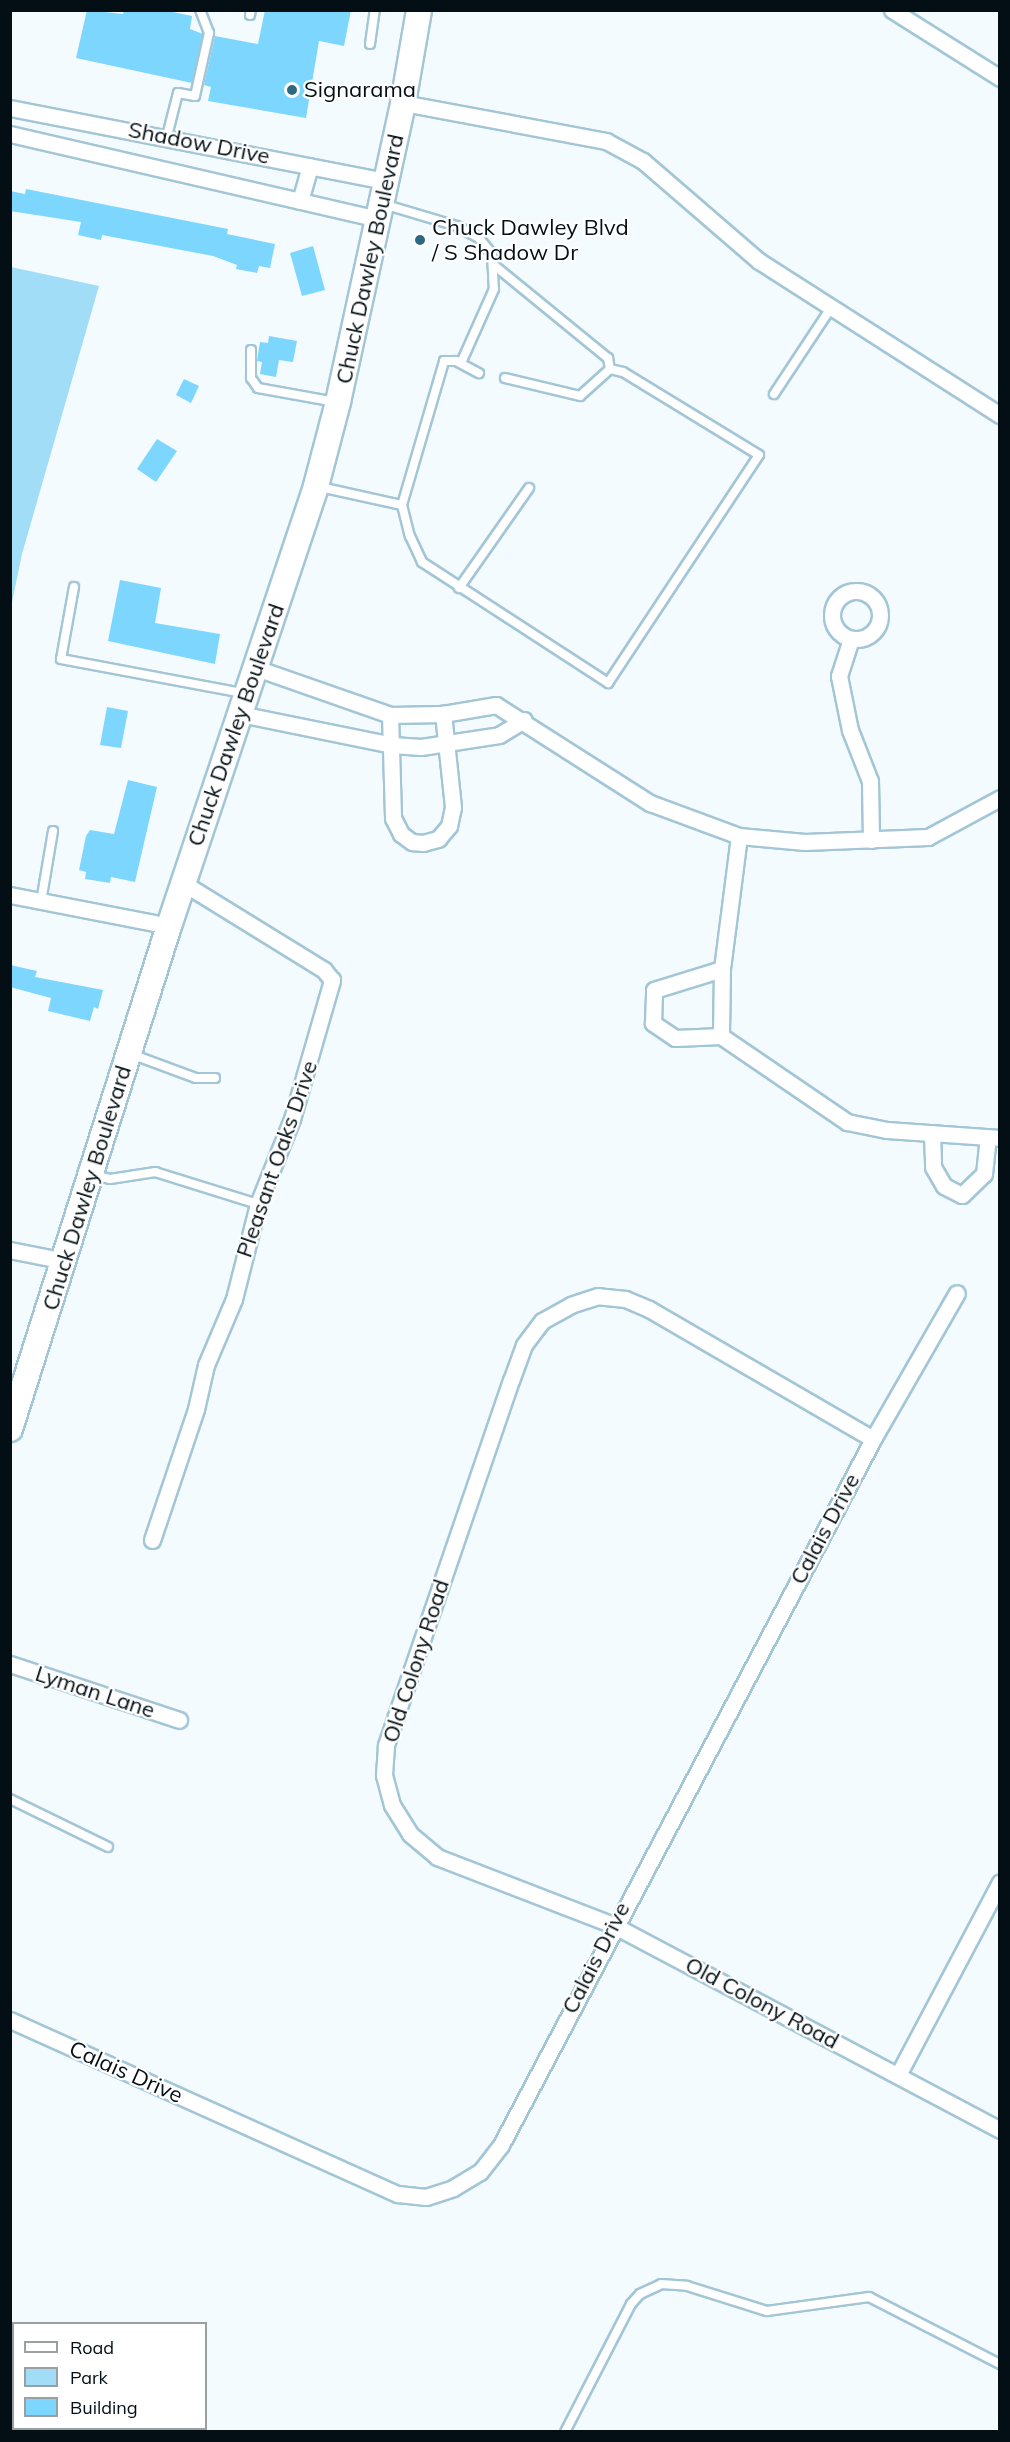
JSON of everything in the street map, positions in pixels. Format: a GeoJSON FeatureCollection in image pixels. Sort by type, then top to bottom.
{"type":"FeatureCollection","features":[{"type":"Feature","properties":{"kind":"main road","name":"Chuck Dawley Boulevard"},"geometry":{"type":"LineString","coordinates":[[10,1429],[17,1385],[65,1261],[169,926],[316,486],[338,402],[403,104],[419,10]]}},
{"type":"Feature","properties":{"kind":"street"},"geometry":{"type":"LineString","coordinates":[[892,10],[999,78]]}},
{"type":"Feature","properties":{"kind":"street"},"geometry":{"type":"LineString","coordinates":[[403,104],[606,141],[643,161],[759,261],[999,415]]}},
{"type":"Feature","properties":{"kind":"street","name":"Shadow Drive"},"geometry":{"type":"LineString","coordinates":[[10,108],[167,136],[310,166],[382,201]]}},
{"type":"Feature","properties":{"kind":"street","name":"Shadow Drive"},"geometry":{"type":"LineString","coordinates":[[10,134],[300,201],[382,201]]}},
{"type":"Feature","properties":{"kind":"street"},"geometry":{"type":"LineString","coordinates":[[300,201],[310,166]]}},
{"type":"Feature","properties":{"kind":"street"},"geometry":{"type":"LineString","coordinates":[[851,639],[839,676],[850,730],[870,781],[871,840]]}},
{"type":"Feature","properties":{"kind":"street"},"geometry":{"type":"LineString","coordinates":[[256,668],[390,715],[443,714],[496,705],[524,720],[650,804],[739,836],[805,842],[928,837],[999,798]]}},
{"type":"Feature","properties":{"kind":"street"},"geometry":{"type":"LineString","coordinates":[[244,704],[392,745],[446,744],[499,735],[524,720]]}},
{"type":"Feature","properties":{"kind":"street"},"geometry":{"type":"LineString","coordinates":[[390,715],[393,818],[400,834],[412,843],[423,843],[438,839],[449,826],[453,807],[443,714]]}},
{"type":"Feature","properties":{"kind":"street"},"geometry":{"type":"LineString","coordinates":[[721,1036],[722,969],[739,836]]}},
{"type":"Feature","properties":{"kind":"street","name":"Pleasant Oaks Drive"},"geometry":{"type":"LineString","coordinates":[[152,1540],[196,1409],[206,1365],[234,1299],[258,1203],[292,1119],[332,980],[324,970],[183,883]]}},
{"type":"Feature","properties":{"kind":"street"},"geometry":{"type":"LineString","coordinates":[[10,895],[169,926]]}},
{"type":"Feature","properties":{"kind":"street"},"geometry":{"type":"LineString","coordinates":[[722,969],[654,990],[653,1023],[675,1038],[721,1036],[847,1122],[994,1138],[984,1174],[962,1195],[944,1186],[933,1167],[933,1133]]}},
{"type":"Feature","properties":{"kind":"street"},"geometry":{"type":"LineString","coordinates":[[10,1250],[65,1261]]}},
{"type":"Feature","properties":{"kind":"street","name":"Calais Drive"},"geometry":{"type":"LineString","coordinates":[[10,2020],[398,2194],[426,2197],[453,2188],[480,2172],[501,2145],[613,1925],[873,1439],[957,1293]]}},
{"type":"Feature","properties":{"kind":"street","name":"Old Colony Road"},"geometry":{"type":"LineString","coordinates":[[873,1439],[649,1309],[625,1299],[598,1296],[571,1305],[542,1322],[524,1345],[386,1746],[384,1775],[392,1805],[410,1834],[437,1857],[613,1925],[999,2130]]}},
{"type":"Feature","properties":{"kind":"street","name":"Lyman Lane"},"geometry":{"type":"LineString","coordinates":[[10,1664],[179,1720]]}},
{"type":"Feature","properties":{"kind":"street"},"geometry":{"type":"LineString","coordinates":[[898,2075],[999,1882]]}},
{"type":"Feature","properties":{"kind":"lane"},"geometry":{"type":"LineString","coordinates":[[167,136],[178,93],[195,96],[209,33],[200,10]]}},
{"type":"Feature","properties":{"kind":"lane"},"geometry":{"type":"LineString","coordinates":[[370,44],[375,10]]}},
{"type":"Feature","properties":{"kind":"lane"},"geometry":{"type":"LineString","coordinates":[[382,201],[457,226],[478,238],[492,254],[495,266],[494,289],[460,363]]}},
{"type":"Feature","properties":{"kind":"lane"},"geometry":{"type":"LineString","coordinates":[[495,266],[608,358],[610,369]]}},
{"type":"Feature","properties":{"kind":"lane"},"geometry":{"type":"LineString","coordinates":[[774,394],[831,308]]}},
{"type":"Feature","properties":{"kind":"lane"},"geometry":{"type":"LineString","coordinates":[[251,350],[251,378],[258,387],[338,402]]}},
{"type":"Feature","properties":{"kind":"lane"},"geometry":{"type":"LineString","coordinates":[[479,373],[460,363],[444,361],[402,505],[410,536],[422,562],[608,683],[759,455],[623,372],[610,369]]}},
{"type":"Feature","properties":{"kind":"lane"},"geometry":{"type":"LineString","coordinates":[[504,378],[579,396],[587,394],[610,369]]}},
{"type":"Feature","properties":{"kind":"lane"},"geometry":{"type":"LineString","coordinates":[[316,486],[402,505]]}},
{"type":"Feature","properties":{"kind":"lane"},"geometry":{"type":"LineString","coordinates":[[459,588],[529,488]]}},
{"type":"Feature","properties":{"kind":"lane"},"geometry":{"type":"LineString","coordinates":[[74,587],[61,658],[244,704]]}},
{"type":"Feature","properties":{"kind":"lane"},"geometry":{"type":"LineString","coordinates":[[41,902],[53,831]]}},
{"type":"Feature","properties":{"kind":"lane"},"geometry":{"type":"LineString","coordinates":[[129,1054],[196,1078],[215,1078]]}},
{"type":"Feature","properties":{"kind":"lane"},"geometry":{"type":"LineString","coordinates":[[92,1175],[110,1179],[155,1172],[258,1203]]}},
{"type":"Feature","properties":{"kind":"lane"},"geometry":{"type":"LineString","coordinates":[[10,1799],[108,1847]]}},
{"type":"Feature","properties":{"kind":"lane"},"geometry":{"type":"LineString","coordinates":[[565,2432],[631,2304],[650,2288],[673,2283],[767,2311],[869,2296],[999,2364]]}},
{"type":"Feature","properties":{"kind":"green space"},"geometry":{"type":"Polygon","coordinates":[[[11,267],[99,286],[22,554],[11,607],[11,267]]]}},
{"type":"Feature","properties":{"kind":"building"},"geometry":{"type":"Polygon","coordinates":[[[87,10],[123,14],[124,10],[163,10],[192,16],[190,29],[203,34],[192,83],[76,58],[87,10]]]}},
{"type":"Feature","properties":{"kind":"building"},"geometry":{"type":"Polygon","coordinates":[[[265,10],[351,10],[344,46],[319,41],[306,118],[208,101],[211,87],[204,85],[215,36],[258,44],[265,10]]]}},
{"type":"Feature","properties":{"kind":"building"},"geometry":{"type":"Polygon","coordinates":[[[26,189],[228,229],[227,234],[275,244],[270,268],[259,266],[257,273],[236,269],[237,265],[213,256],[102,235],[101,240],[78,235],[81,222],[10,211],[10,191],[25,194],[26,189]]]}},
{"type":"Feature","properties":{"kind":"building"},"geometry":{"type":"Polygon","coordinates":[[[313,246],[325,290],[302,296],[290,253],[313,246]]]}},
{"type":"Feature","properties":{"kind":"building"},"geometry":{"type":"Polygon","coordinates":[[[269,336],[297,341],[293,362],[279,360],[276,377],[260,374],[262,362],[257,361],[260,342],[268,343],[269,336]]]}},
{"type":"Feature","properties":{"kind":"building"},"geometry":{"type":"Polygon","coordinates":[[[184,379],[199,386],[191,403],[176,395],[184,379]]]}},
{"type":"Feature","properties":{"kind":"building"},"geometry":{"type":"Polygon","coordinates":[[[157,439],[177,451],[156,482],[137,469],[157,439]]]}},
{"type":"Feature","properties":{"kind":"building"},"geometry":{"type":"Polygon","coordinates":[[[120,580],[161,588],[155,623],[220,634],[215,664],[108,641],[120,580]]]}},
{"type":"Feature","properties":{"kind":"building"},"geometry":{"type":"Polygon","coordinates":[[[107,707],[128,711],[121,748],[100,745],[107,707]]]}},
{"type":"Feature","properties":{"kind":"building"},"geometry":{"type":"Polygon","coordinates":[[[128,780],[157,787],[135,882],[111,877],[110,883],[85,879],[86,872],[79,870],[86,836],[90,830],[114,834],[128,780]]]}},
{"type":"Feature","properties":{"kind":"building"},"geometry":{"type":"Polygon","coordinates":[[[10,965],[37,971],[35,977],[103,990],[98,1009],[94,1007],[90,1021],[48,1011],[51,998],[10,987],[10,965]]]}},
{"type":"Feature","properties":{"kind":"place","name":"Signarama"},"geometry":{"type":"Point","coordinates":[292,90]}},
{"type":"Feature","properties":{"kind":"place","name":"Chuck Dawley Blvd / S Shadow Dr"},"geometry":{"type":"Point","coordinates":[420,240]}}]}
